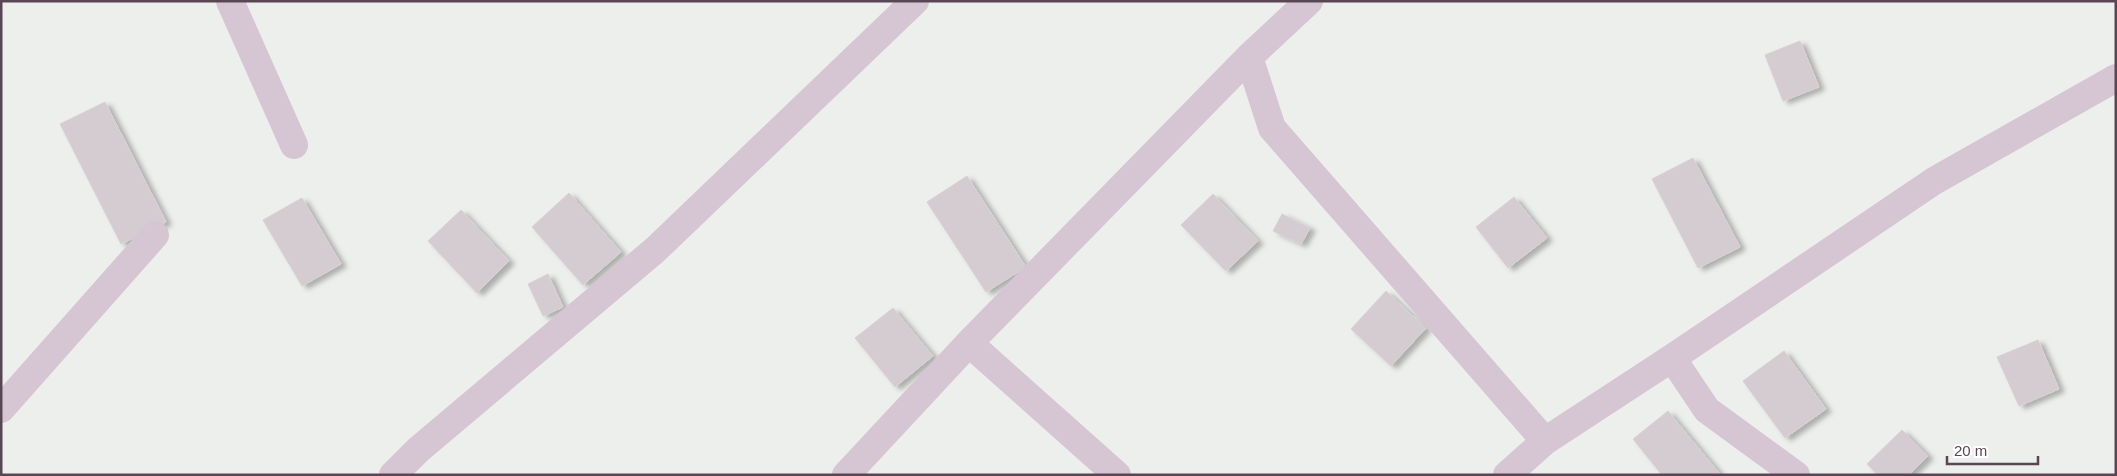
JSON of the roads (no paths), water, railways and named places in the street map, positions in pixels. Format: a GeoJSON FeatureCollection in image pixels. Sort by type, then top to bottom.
{"type":"FeatureCollection","features":[{"type":"Feature","properties":{"kind":"street"},"geometry":{"type":"LineString","coordinates":[[230,1],[294,145]]}},
{"type":"Feature","properties":{"kind":"street"},"geometry":{"type":"LineString","coordinates":[[393,475],[418,450],[655,250],[915,1]]}},
{"type":"Feature","properties":{"kind":"street"},"geometry":{"type":"LineString","coordinates":[[846,475],[970,343],[1248,57],[1309,1]]}},
{"type":"Feature","properties":{"kind":"street"},"geometry":{"type":"LineString","coordinates":[[1248,57],[1272,128],[1545,441]]}},
{"type":"Feature","properties":{"kind":"street"},"geometry":{"type":"LineString","coordinates":[[1507,475],[1545,441],[1672,358],[1934,181],[2116,78]]}},
{"type":"Feature","properties":{"kind":"street"},"geometry":{"type":"LineString","coordinates":[[1,409],[155,235]]}},
{"type":"Feature","properties":{"kind":"street"},"geometry":{"type":"LineString","coordinates":[[970,343],[1117,475]]}},
{"type":"Feature","properties":{"kind":"street"},"geometry":{"type":"LineString","coordinates":[[1672,358],[1707,410],[1796,475]]}}]}
